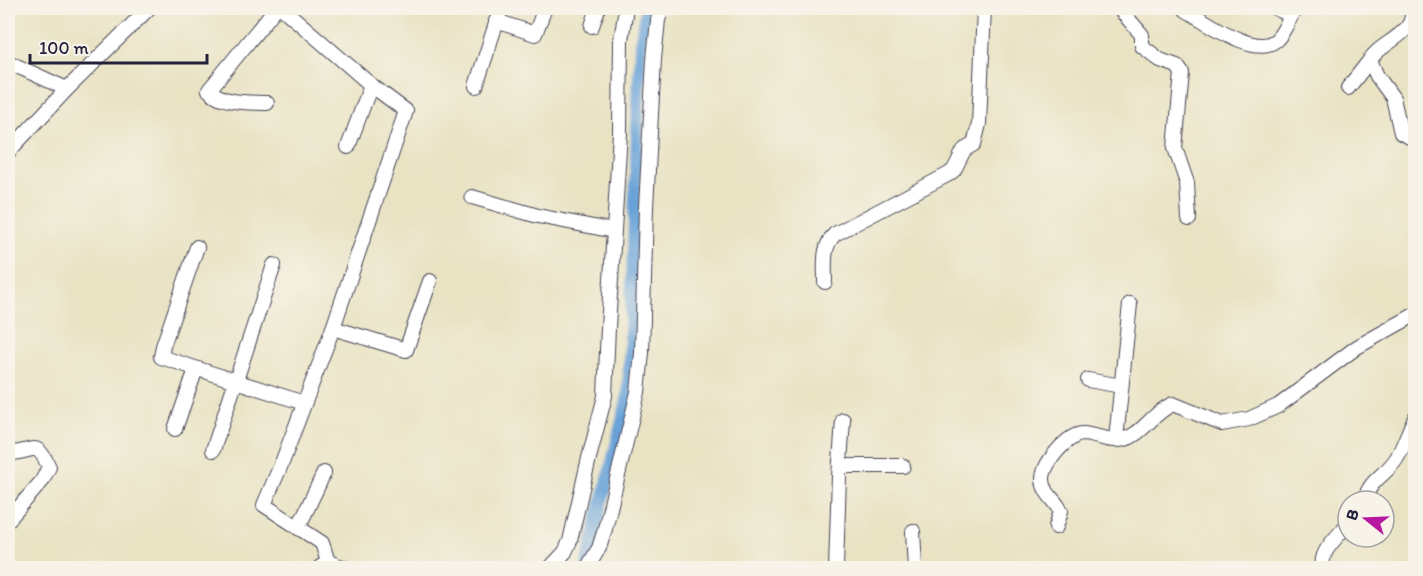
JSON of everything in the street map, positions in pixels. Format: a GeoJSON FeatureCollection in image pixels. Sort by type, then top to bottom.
{"type":"FeatureCollection","features":[{"type":"Feature","properties":{"kind":"street"},"geometry":{"type":"LineString","coordinates":[[8,152],[67,89],[149,8]]}},
{"type":"Feature","properties":{"kind":"street"},"geometry":{"type":"LineString","coordinates":[[267,103],[237,102],[216,96],[209,90],[276,8]]}},
{"type":"Feature","properties":{"kind":"street"},"geometry":{"type":"LineString","coordinates":[[282,8],[371,85],[406,111],[333,328],[264,505],[321,543],[324,565],[346,568]]}},
{"type":"Feature","properties":{"kind":"street"},"geometry":{"type":"LineString","coordinates":[[476,86],[501,8]]}},
{"type":"Feature","properties":{"kind":"street"},"geometry":{"type":"LineString","coordinates":[[496,21],[535,34],[545,8]]}},
{"type":"Feature","properties":{"kind":"street"},"geometry":{"type":"LineString","coordinates":[[592,26],[598,8]]}},
{"type":"Feature","properties":{"kind":"street"},"geometry":{"type":"LineString","coordinates":[[550,568],[565,552],[570,541],[605,396],[620,133],[621,40],[626,8]]}},
{"type":"Feature","properties":{"kind":"street"},"geometry":{"type":"LineString","coordinates":[[587,568],[599,548],[605,529],[638,392],[642,353],[646,207],[654,59],[658,20],[662,8]]}},
{"type":"Feature","properties":{"kind":"street"},"geometry":{"type":"LineString","coordinates":[[825,282],[824,261],[830,239],[835,234],[949,174],[954,170],[964,150],[975,144],[979,124],[984,8]]}},
{"type":"Feature","properties":{"kind":"street"},"geometry":{"type":"LineString","coordinates":[[1119,8],[1142,35],[1142,46],[1160,60],[1177,66],[1182,74],[1175,148],[1187,183],[1189,219]]}},
{"type":"Feature","properties":{"kind":"street"},"geometry":{"type":"LineString","coordinates":[[1186,10],[1235,37],[1262,46],[1278,38],[1293,11],[1275,8]]}},
{"type":"Feature","properties":{"kind":"street"},"geometry":{"type":"LineString","coordinates":[[1348,88],[1376,52],[1399,35],[1411,21],[1413,13],[1411,8]]}},
{"type":"Feature","properties":{"kind":"street"},"geometry":{"type":"LineString","coordinates":[[1370,60],[1377,76],[1393,98],[1401,133],[1416,140]]}},
{"type":"Feature","properties":{"kind":"street"},"geometry":{"type":"LineString","coordinates":[[8,62],[67,89]]}},
{"type":"Feature","properties":{"kind":"street"},"geometry":{"type":"LineString","coordinates":[[348,147],[371,85]]}},
{"type":"Feature","properties":{"kind":"street"},"geometry":{"type":"LineString","coordinates":[[472,197],[538,216],[614,231]]}},
{"type":"Feature","properties":{"kind":"street"},"geometry":{"type":"LineString","coordinates":[[197,247],[161,357],[304,403]]}},
{"type":"Feature","properties":{"kind":"street"},"geometry":{"type":"LineString","coordinates":[[213,450],[274,265]]}},
{"type":"Feature","properties":{"kind":"street"},"geometry":{"type":"LineString","coordinates":[[333,328],[406,351],[430,281]]}},
{"type":"Feature","properties":{"kind":"street"},"geometry":{"type":"LineString","coordinates":[[1116,439],[1130,304]]}},
{"type":"Feature","properties":{"kind":"street"},"geometry":{"type":"LineString","coordinates":[[1056,527],[1061,512],[1051,500],[1043,479],[1047,464],[1074,436],[1081,434],[1124,440],[1133,436],[1153,416],[1173,404],[1222,424],[1250,419],[1278,406],[1357,347],[1416,314]]}},
{"type":"Feature","properties":{"kind":"street"},"geometry":{"type":"LineString","coordinates":[[175,429],[196,369]]}},
{"type":"Feature","properties":{"kind":"street"},"geometry":{"type":"LineString","coordinates":[[1088,380],[1121,386]]}},
{"type":"Feature","properties":{"kind":"street"},"geometry":{"type":"LineString","coordinates":[[1368,489],[1380,475],[1389,470],[1398,457],[1416,416]]}},
{"type":"Feature","properties":{"kind":"street"},"geometry":{"type":"LineString","coordinates":[[836,568],[843,420]]}},
{"type":"Feature","properties":{"kind":"street"},"geometry":{"type":"LineString","coordinates":[[8,450],[13,453],[32,447],[38,449],[42,452],[49,467],[42,481],[8,520]]}},
{"type":"Feature","properties":{"kind":"street"},"geometry":{"type":"LineString","coordinates":[[840,466],[903,466]]}},
{"type":"Feature","properties":{"kind":"street"},"geometry":{"type":"LineString","coordinates":[[298,528],[324,473]]}},
{"type":"Feature","properties":{"kind":"street"},"geometry":{"type":"LineString","coordinates":[[913,531],[915,568]]}},
{"type":"Feature","properties":{"kind":"street"},"geometry":{"type":"LineString","coordinates":[[1323,568],[1322,558],[1336,535]]}},
{"type":"Feature","properties":{"kind":"waterway"},"geometry":{"type":"LineString","coordinates":[[587,565],[628,396],[640,46],[646,8]]}}]}
